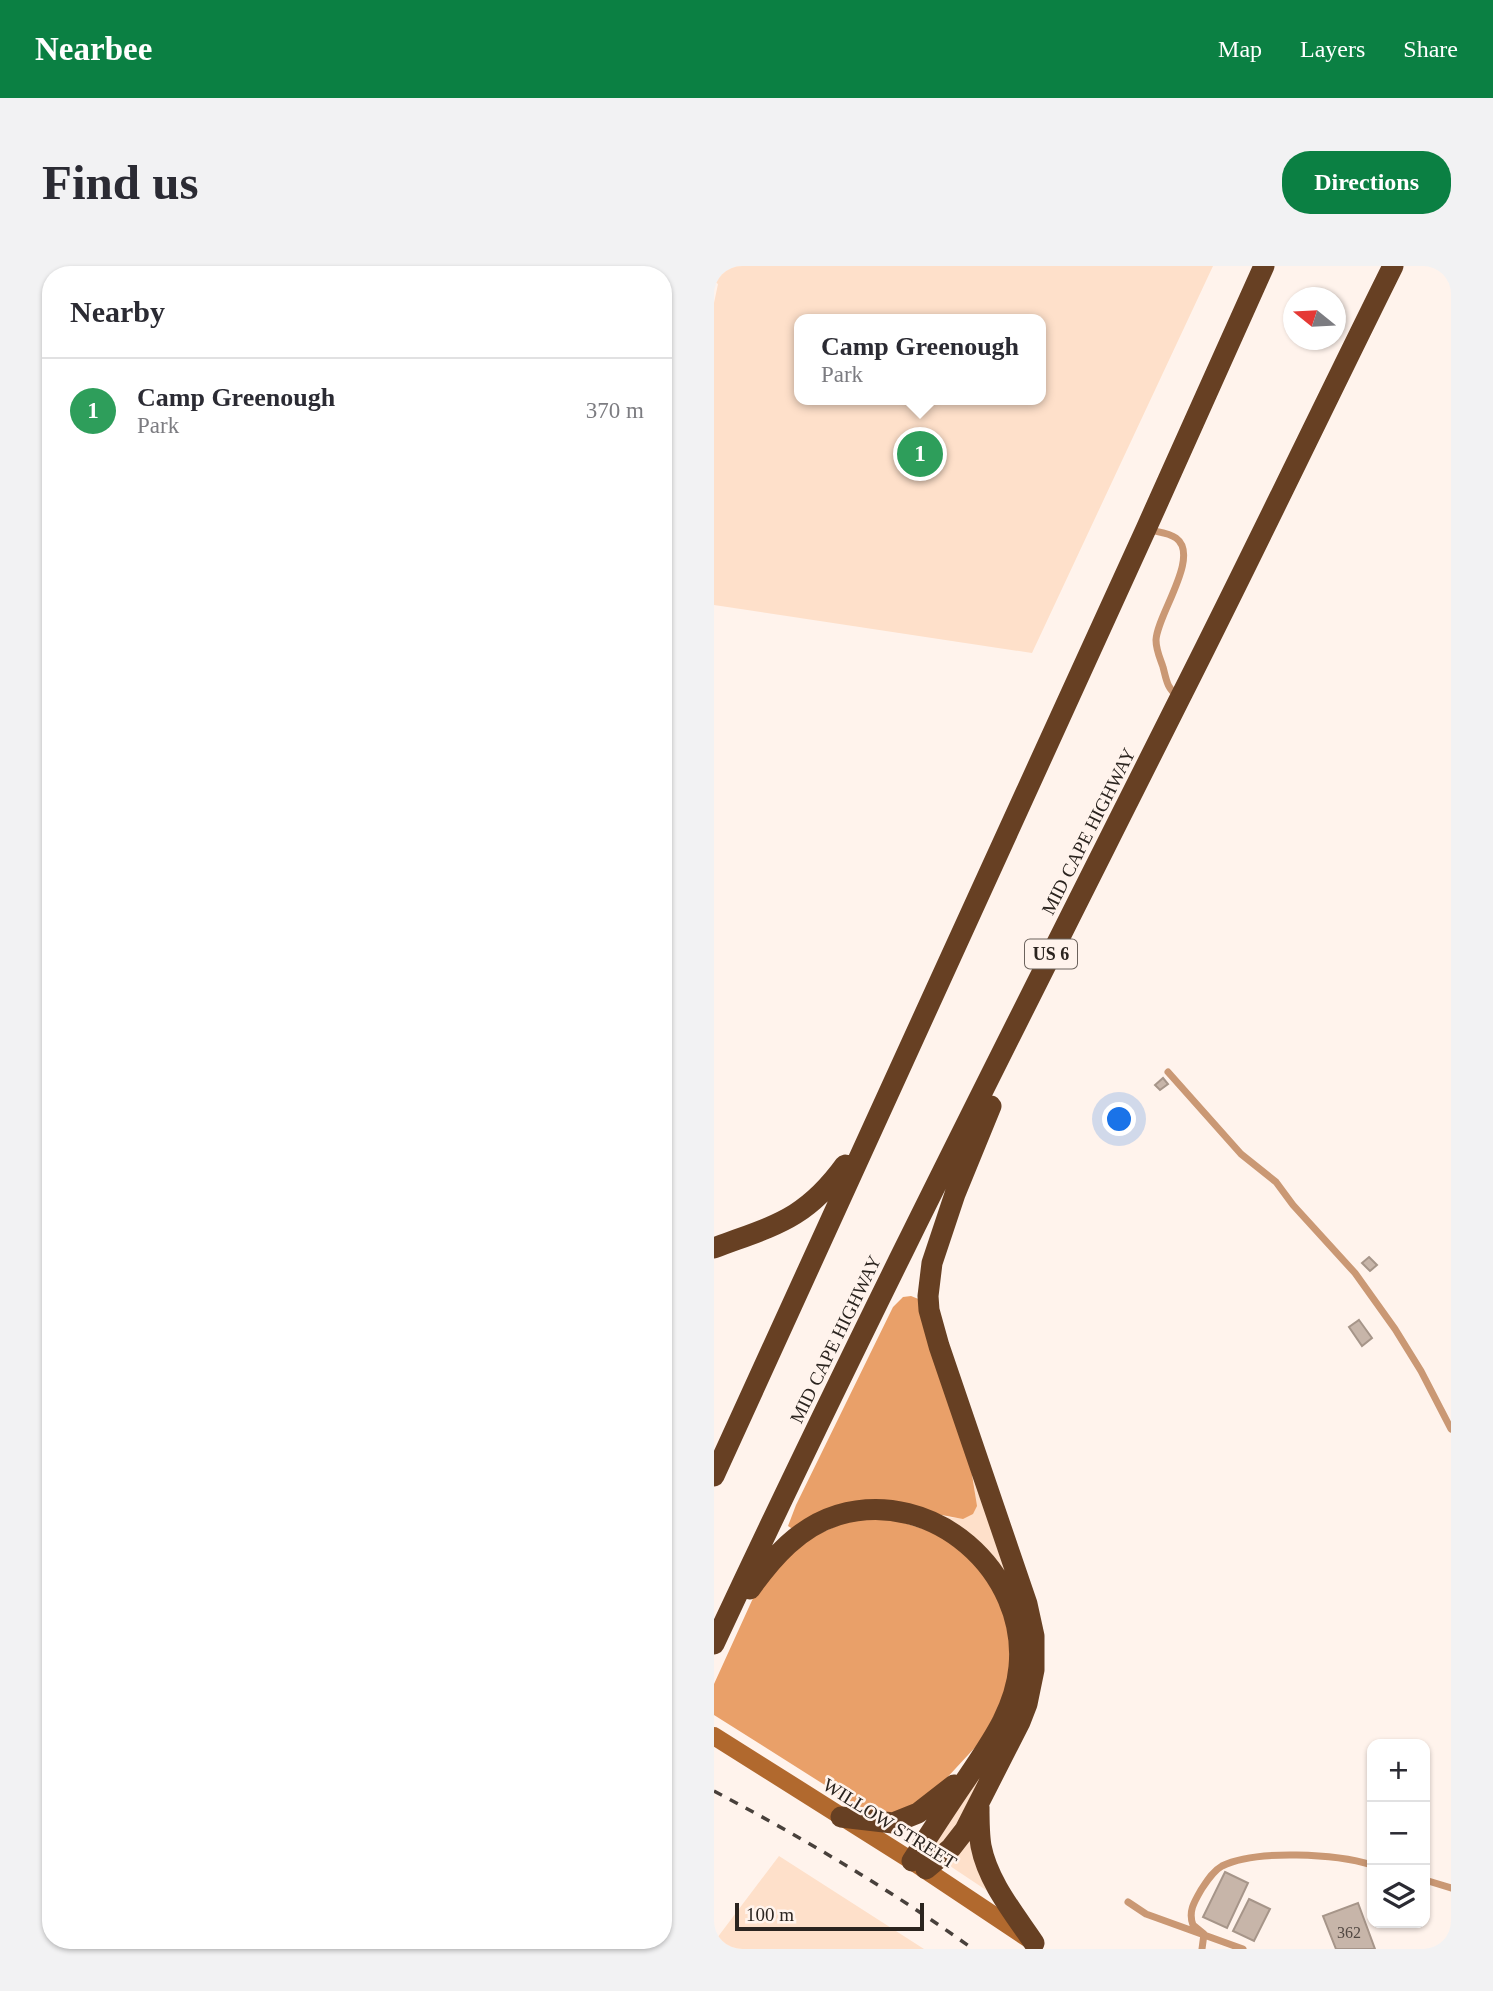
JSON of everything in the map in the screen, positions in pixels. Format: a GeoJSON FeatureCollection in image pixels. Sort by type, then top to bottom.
{"type":"FeatureCollection","features":[{"type":"Feature","properties":{"kind":"highway"},"geometry":{"type":"LineString","coordinates":[[714,1476],[1264,266]]}},
{"type":"Feature","properties":{"kind":"highway","name":"MID CAPE HIGHWAY"},"geometry":{"type":"LineString","coordinates":[[718,1635],[807,1447],[1393,266]]}},
{"type":"Feature","properties":{"kind":"highway"},"geometry":{"type":"LineString","coordinates":[[919,1865],[958,1839],[979,1805],[1027,1704],[1034,1670],[1034,1636],[1023,1589],[936,1336],[929,1310],[929,1287],[936,1247],[1049,957]]}},
{"type":"Feature","properties":{"kind":"highway"},"geometry":{"type":"LineString","coordinates":[[714,1248],[779,1223],[804,1210],[833,1181],[871,1129]]}},
{"type":"Feature","properties":{"kind":"highway"},"geometry":{"type":"LineString","coordinates":[[718,1635],[776,1556],[799,1535],[825,1520],[854,1511],[887,1510],[918,1516],[946,1528],[974,1549],[994,1573],[1009,1601],[1019,1634],[1019,1667],[1009,1709],[1003,1722],[972,1770],[919,1865]]}},
{"type":"Feature","properties":{"kind":"highway"},"geometry":{"type":"LineString","coordinates":[[841,1817],[882,1823],[906,1819],[928,1806],[972,1770]]}},
{"type":"Feature","properties":{"kind":"highway"},"geometry":{"type":"LineString","coordinates":[[979,1805],[980,1844],[984,1858],[999,1891],[1038,1946]]}},
{"type":"Feature","properties":{"kind":"main road","name":"WILLOW STREET"},"geometry":{"type":"LineString","coordinates":[[714,1736],[919,1865],[1038,1946]]}},
{"type":"Feature","properties":{"kind":"lane"},"geometry":{"type":"LineString","coordinates":[[1146,529],[1175,537],[1184,550],[1184,562],[1161,618],[1156,640],[1168,685],[1181,697]]}},
{"type":"Feature","properties":{"kind":"lane"},"geometry":{"type":"LineString","coordinates":[[1168,1072],[1241,1153],[1276,1182],[1293,1205],[1355,1273],[1422,1370],[1451,1429]]}},
{"type":"Feature","properties":{"kind":"lane"},"geometry":{"type":"LineString","coordinates":[[1203,1934],[1193,1926],[1191,1911],[1205,1884],[1221,1867],[1251,1858],[1331,1855],[1367,1864]]}},
{"type":"Feature","properties":{"kind":"lane"},"geometry":{"type":"LineString","coordinates":[[1430,1882],[1451,1888]]}},
{"type":"Feature","properties":{"kind":"lane"},"geometry":{"type":"LineString","coordinates":[[1128,1902],[1146,1914],[1243,1949]]}},
{"type":"Feature","properties":{"kind":"lane"},"geometry":{"type":"LineString","coordinates":[[1202,1949],[1203,1934]]}},
{"type":"Feature","properties":{"kind":"shaded area"},"geometry":{"type":"Polygon","coordinates":[[[714,266],[1213,266],[1032,653],[714,605],[714,303],[718,284],[714,281],[714,266]]]}},
{"type":"Feature","properties":{"kind":"shaded area"},"geometry":{"type":"Polygon","coordinates":[[[911,1296],[921,1300],[971,1468],[977,1506],[973,1514],[963,1519],[931,1513],[791,1528],[788,1526],[796,1505],[893,1307],[903,1297],[911,1296]]]}},
{"type":"Feature","properties":{"kind":"shaded area"},"geometry":{"type":"Polygon","coordinates":[[[971,1468],[1026,1617],[1028,1669],[1018,1711],[958,1832],[933,1853],[930,1851],[931,1845],[1011,1722],[1022,1689],[1027,1658],[1025,1628],[1017,1600],[1004,1575],[984,1552],[960,1531],[931,1513],[959,1518],[973,1512],[975,1495],[971,1468]]]}},
{"type":"Feature","properties":{"kind":"shaded area"},"geometry":{"type":"Polygon","coordinates":[[[892,1519],[942,1535],[982,1568],[1009,1622],[1010,1685],[981,1741],[931,1795],[896,1814],[858,1806],[714,1715],[714,1684],[754,1596],[768,1575],[811,1537],[851,1520],[892,1519]]]}},
{"type":"Feature","properties":{"kind":"shaded area"},"geometry":{"type":"Polygon","coordinates":[[[970,1837],[989,1892],[947,1864],[970,1837]]]}},
{"type":"Feature","properties":{"kind":"shaded area"},"geometry":{"type":"Polygon","coordinates":[[[779,1856],[924,1949],[714,1949],[714,1942],[779,1856]]]}},
{"type":"Feature","properties":{"kind":"building"},"geometry":{"type":"Polygon","coordinates":[[[1163,1078],[1168,1084],[1160,1090],[1155,1085],[1163,1078]]]}},
{"type":"Feature","properties":{"kind":"building"},"geometry":{"type":"Polygon","coordinates":[[[1369,1257],[1377,1265],[1370,1271],[1362,1263],[1369,1257]]]}},
{"type":"Feature","properties":{"kind":"building"},"geometry":{"type":"Polygon","coordinates":[[[1359,1320],[1372,1338],[1362,1346],[1349,1327],[1359,1320]]]}},
{"type":"Feature","properties":{"kind":"building"},"geometry":{"type":"Polygon","coordinates":[[[1225,1872],[1248,1883],[1227,1928],[1203,1917],[1225,1872]]]}},
{"type":"Feature","properties":{"kind":"building"},"geometry":{"type":"Polygon","coordinates":[[[1249,1899],[1270,1909],[1254,1941],[1233,1931],[1249,1899]]]}},
{"type":"Feature","properties":{"kind":"building"},"geometry":{"type":"Polygon","coordinates":[[[1358,1903],[1375,1949],[1336,1949],[1323,1916],[1358,1903]]]}},
{"type":"Feature","properties":{"kind":"railway"},"geometry":{"type":"LineString","coordinates":[[714,1791],[846,1866],[973,1949]]}},
{"type":"Feature","properties":{"kind":"place","name":"Camp Greenough"},"geometry":{"type":"Point","coordinates":[920,454]}}]}
